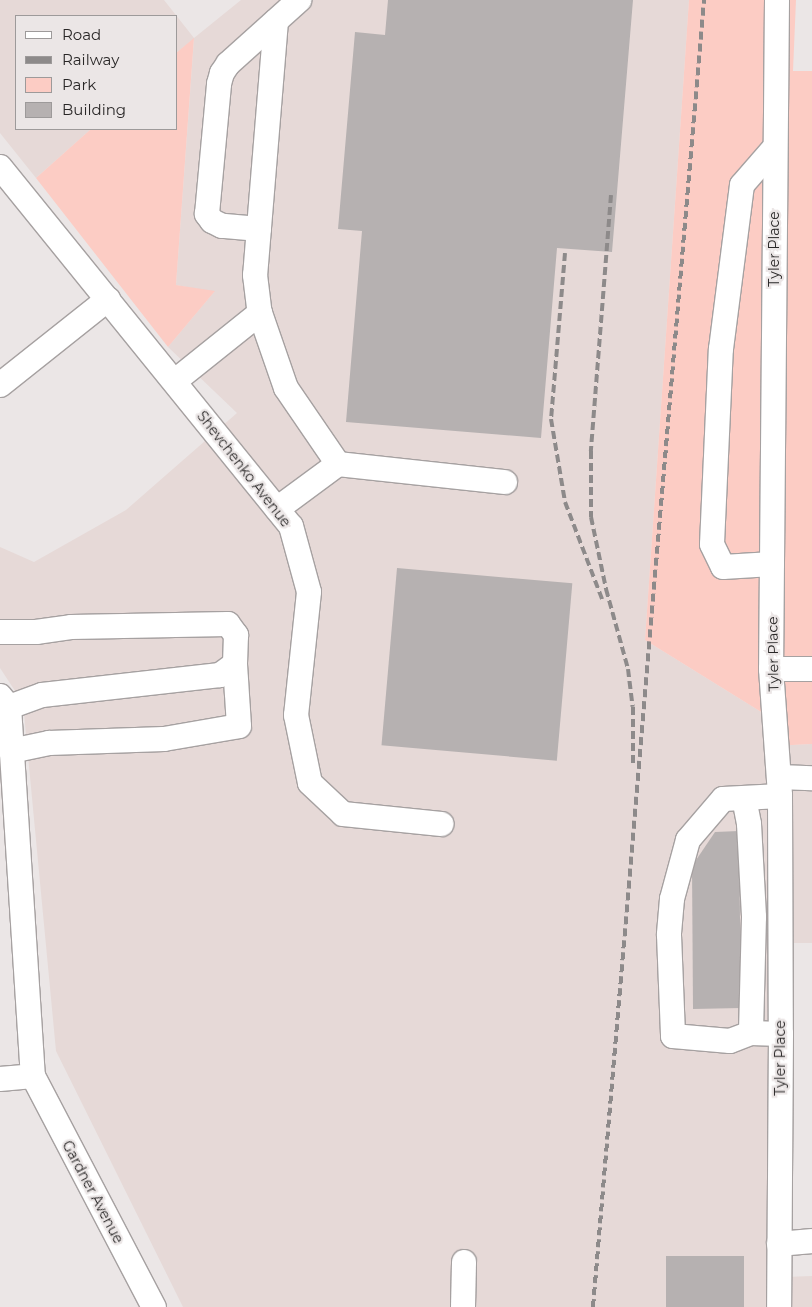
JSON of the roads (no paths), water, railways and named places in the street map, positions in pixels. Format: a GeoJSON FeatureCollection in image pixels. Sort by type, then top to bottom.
{"type":"FeatureCollection","features":[{"type":"Feature","properties":{"kind":"street"},"geometry":{"type":"LineString","coordinates":[[259,229],[222,226],[212,221],[207,214],[218,84],[228,64],[299,0]]}},
{"type":"Feature","properties":{"kind":"street","name":"Tyler Place"},"geometry":{"type":"LineString","coordinates":[[777,0],[771,669],[779,787],[781,1034],[779,1307]]}},
{"type":"Feature","properties":{"kind":"street"},"geometry":{"type":"LineString","coordinates":[[276,21],[255,275],[260,313],[286,388],[338,464]]}},
{"type":"Feature","properties":{"kind":"street"},"geometry":{"type":"LineString","coordinates":[[772,564],[722,567],[712,544],[722,340],[742,185],[775,147]]}},
{"type":"Feature","properties":{"kind":"street","name":"Shevchenko Avenue"},"geometry":{"type":"LineString","coordinates":[[0,167],[291,526],[309,592],[296,715],[310,783],[343,814],[440,824]]}},
{"type":"Feature","properties":{"kind":"street"},"geometry":{"type":"LineString","coordinates":[[0,386],[108,299]]}},
{"type":"Feature","properties":{"kind":"street"},"geometry":{"type":"LineString","coordinates":[[175,381],[260,313]]}},
{"type":"Feature","properties":{"kind":"street"},"geometry":{"type":"LineString","coordinates":[[277,509],[338,464],[505,482]]}},
{"type":"Feature","properties":{"kind":"street"},"geometry":{"type":"LineString","coordinates":[[0,632],[36,632],[71,627],[228,624],[236,635],[239,726],[164,739],[49,743],[11,751]]}},
{"type":"Feature","properties":{"kind":"street"},"geometry":{"type":"LineString","coordinates":[[0,1079],[32,1076],[11,751],[4,702],[42,695],[220,675],[236,664]]}},
{"type":"Feature","properties":{"kind":"street"},"geometry":{"type":"LineString","coordinates":[[771,669],[812,669]]}},
{"type":"Feature","properties":{"kind":"street"},"geometry":{"type":"LineString","coordinates":[[781,1034],[751,1033],[730,1041],[673,1036],[669,935],[672,899],[688,840],[723,799],[744,798],[812,778]]}},
{"type":"Feature","properties":{"kind":"street"},"geometry":{"type":"LineString","coordinates":[[744,798],[749,824],[754,918],[751,1033]]}},
{"type":"Feature","properties":{"kind":"street","name":"Gardner Avenue"},"geometry":{"type":"LineString","coordinates":[[32,1076],[154,1307]]}},
{"type":"Feature","properties":{"kind":"street"},"geometry":{"type":"LineString","coordinates":[[778,1244],[812,1241]]}},
{"type":"Feature","properties":{"kind":"street"},"geometry":{"type":"LineString","coordinates":[[463,1307],[464,1262]]}},
{"type":"Feature","properties":{"kind":"railway"},"geometry":{"type":"LineString","coordinates":[[593,1307],[704,0]]}},
{"type":"Feature","properties":{"kind":"railway"},"geometry":{"type":"LineString","coordinates":[[611,195],[591,451],[591,517],[606,589],[628,669],[633,707],[633,764]]}},
{"type":"Feature","properties":{"kind":"railway"},"geometry":{"type":"LineString","coordinates":[[565,253],[551,419],[565,502],[602,599]]}}]}
